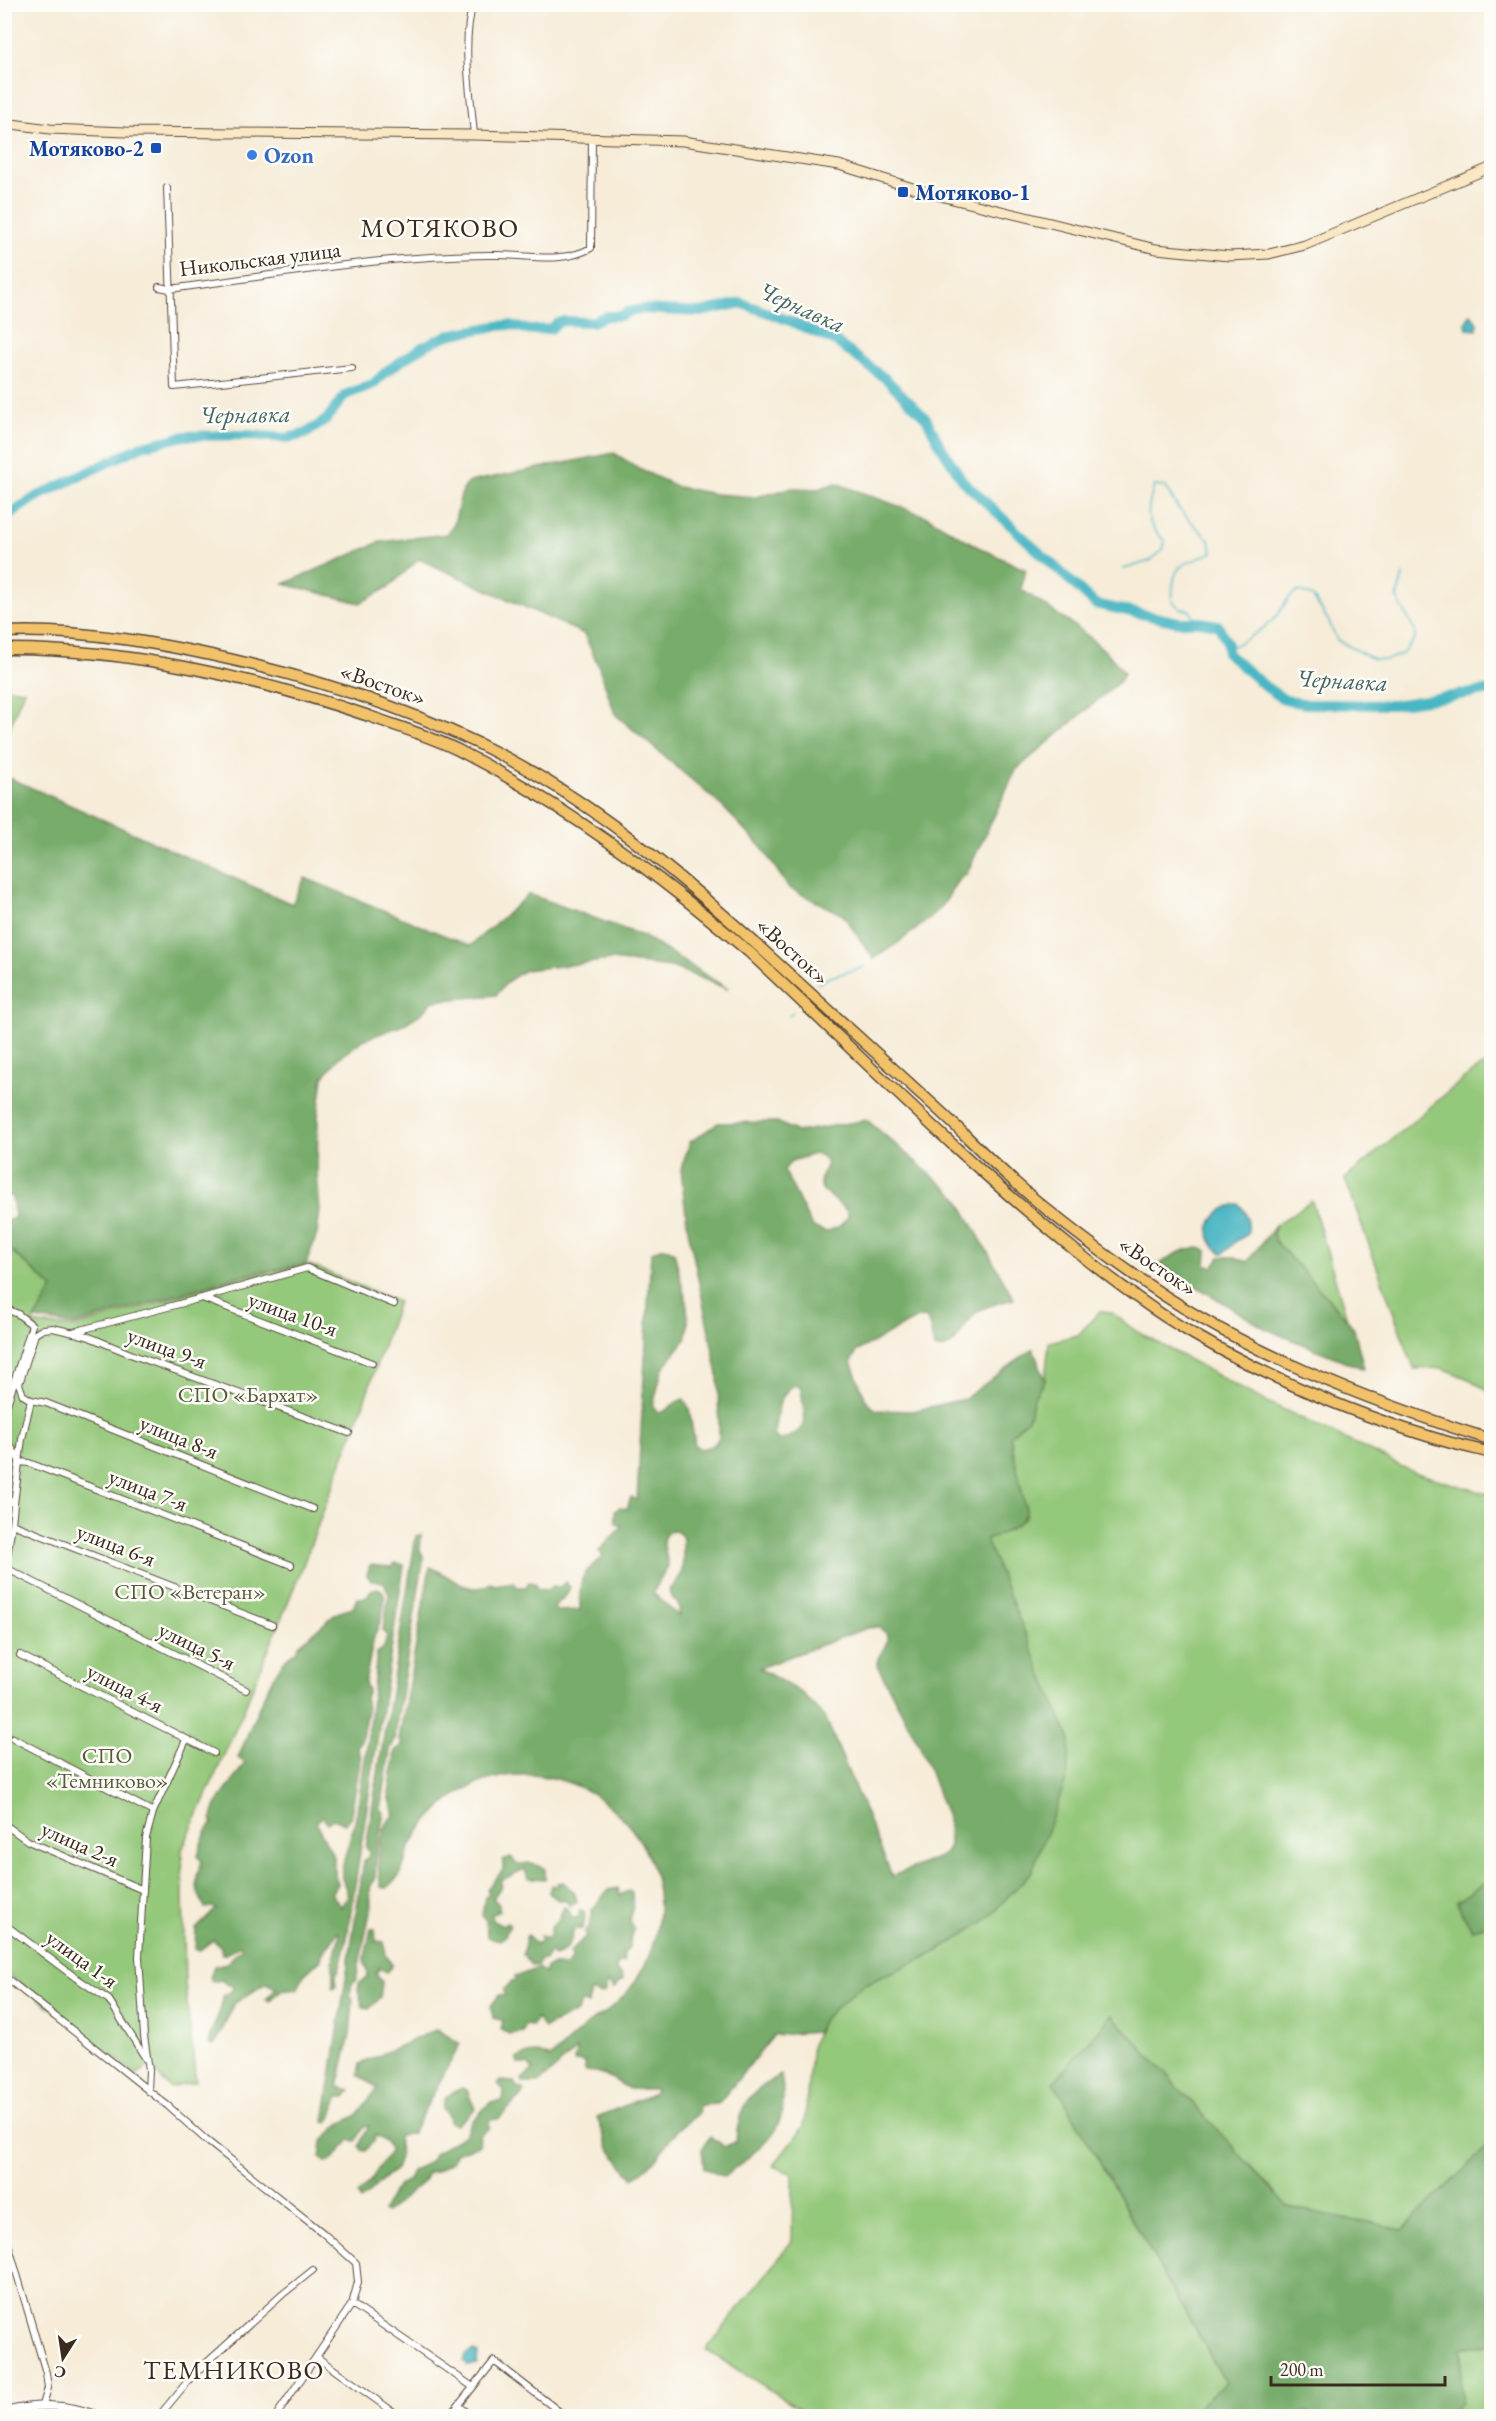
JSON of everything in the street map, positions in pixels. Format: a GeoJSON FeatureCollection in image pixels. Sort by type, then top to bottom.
{"type":"FeatureCollection","features":[{"type":"Feature","properties":{"kind":"highway","name":"«Восток»"},"geometry":{"type":"LineString","coordinates":[[4,632],[124,640],[179,649],[288,673],[404,711],[456,732],[510,759],[600,818],[700,894],[933,1104],[1010,1178],[1071,1229],[1132,1274],[1176,1304],[1251,1345],[1342,1388],[1491,1440]]}},
{"type":"Feature","properties":{"kind":"highway","name":"«Восток»"},"geometry":{"type":"LineString","coordinates":[[4,650],[123,658],[226,675],[338,706],[446,745],[475,760],[595,831],[707,916],[749,952],[995,1183],[1049,1230],[1144,1303],[1195,1335],[1245,1362],[1318,1395],[1423,1434],[1491,1453]]}},
{"type":"Feature","properties":{"kind":"main road"},"geometry":{"type":"LineString","coordinates":[[4,123],[51,129],[126,132],[474,135],[682,141],[819,161],[854,169],[932,194],[1142,246],[1187,254],[1229,256],[1269,254],[1305,245],[1491,166]]}},
{"type":"Feature","properties":{"kind":"street"},"geometry":{"type":"LineString","coordinates":[[473,4],[468,28],[468,50],[474,135]]}},
{"type":"Feature","properties":{"kind":"street","name":"Никольская улица"},"geometry":{"type":"LineString","coordinates":[[159,287],[170,289],[442,254],[528,255],[557,258],[577,256],[591,248],[592,138]]}},
{"type":"Feature","properties":{"kind":"street"},"geometry":{"type":"LineString","coordinates":[[167,188],[174,387],[352,368]]}},
{"type":"Feature","properties":{"kind":"street"},"geometry":{"type":"LineString","coordinates":[[72,1332],[307,1268],[394,1304]]}},
{"type":"Feature","properties":{"kind":"street","name":"улица 10-я"},"geometry":{"type":"LineString","coordinates":[[202,1298],[372,1363]]}},
{"type":"Feature","properties":{"kind":"street"},"geometry":{"type":"LineString","coordinates":[[4,1308],[18,1314],[32,1325],[4,1414]]}},
{"type":"Feature","properties":{"kind":"street","name":"улица 9-я"},"geometry":{"type":"LineString","coordinates":[[31,1400],[23,1395],[19,1384],[33,1338],[38,1331],[53,1328],[72,1332],[350,1433]]}},
{"type":"Feature","properties":{"kind":"street"},"geometry":{"type":"LineString","coordinates":[[4,1577],[22,1439],[31,1400]]}},
{"type":"Feature","properties":{"kind":"street","name":"улица 8-я"},"geometry":{"type":"LineString","coordinates":[[31,1400],[46,1403],[313,1509]]}},
{"type":"Feature","properties":{"kind":"street"},"geometry":{"type":"LineString","coordinates":[[5,1435],[20,1462]]}},
{"type":"Feature","properties":{"kind":"street","name":"улица 7-я"},"geometry":{"type":"LineString","coordinates":[[20,1462],[28,1463],[291,1565]]}},
{"type":"Feature","properties":{"kind":"street"},"geometry":{"type":"LineString","coordinates":[[4,1497],[14,1504]]}},
{"type":"Feature","properties":{"kind":"street","name":"улица 6-я"},"geometry":{"type":"LineString","coordinates":[[12,1524],[272,1625]]}},
{"type":"Feature","properties":{"kind":"street","name":"улица 5-я"},"geometry":{"type":"LineString","coordinates":[[5,1568],[246,1690]]}},
{"type":"Feature","properties":{"kind":"street","name":"улица 4-я"},"geometry":{"type":"LineString","coordinates":[[20,1655],[214,1753]]}},
{"type":"Feature","properties":{"kind":"street"},"geometry":{"type":"LineString","coordinates":[[13,1738],[153,1812]]}},
{"type":"Feature","properties":{"kind":"street"},"geometry":{"type":"LineString","coordinates":[[148,2091],[148,2062],[140,1968],[146,1838],[153,1812],[186,1740]]}},
{"type":"Feature","properties":{"kind":"street","name":"улица 2-я"},"geometry":{"type":"LineString","coordinates":[[4,1824],[28,1841],[143,1890]]}},
{"type":"Feature","properties":{"kind":"street","name":"улица 1-я"},"geometry":{"type":"LineString","coordinates":[[4,1924],[114,2005],[148,2062]]}},
{"type":"Feature","properties":{"kind":"street"},"geometry":{"type":"LineString","coordinates":[[4,1976],[353,2259],[357,2267],[358,2282],[352,2304],[318,2358],[276,2416]]}},
{"type":"Feature","properties":{"kind":"street"},"geometry":{"type":"LineString","coordinates":[[4,2230],[46,2373],[48,2388],[43,2405]]}},
{"type":"Feature","properties":{"kind":"street"},"geometry":{"type":"LineString","coordinates":[[159,2416],[193,2375],[313,2270]]}},
{"type":"Feature","properties":{"kind":"street"},"geometry":{"type":"LineString","coordinates":[[352,2304],[473,2387]]}},
{"type":"Feature","properties":{"kind":"street"},"geometry":{"type":"LineString","coordinates":[[318,2358],[399,2416]]}},
{"type":"Feature","properties":{"kind":"street"},"geometry":{"type":"LineString","coordinates":[[450,2416],[494,2361],[565,2416]]}},
{"type":"Feature","properties":{"kind":"street"},"geometry":{"type":"LineString","coordinates":[[4,2412],[43,2405],[70,2407],[98,2416]]}},
{"type":"Feature","properties":{"kind":"street"},"geometry":{"type":"LineString","coordinates":[[459,2406],[472,2416]]}},
{"type":"Feature","properties":{"kind":"green space"},"geometry":{"type":"Polygon","coordinates":[[[614,453],[641,470],[678,487],[715,494],[756,497],[793,488],[818,489],[836,483],[928,517],[978,547],[1026,570],[1021,589],[1089,637],[1114,660],[1124,673],[1120,681],[1016,770],[967,873],[959,880],[936,913],[874,959],[843,915],[789,888],[762,848],[721,805],[615,714],[599,667],[584,634],[419,559],[389,587],[360,603],[284,584],[380,542],[447,534],[454,522],[461,495],[469,482],[614,453]]]}},
{"type":"Feature","properties":{"kind":"green space"},"geometry":{"type":"Polygon","coordinates":[[[4,688],[24,690],[5,740],[4,688]]]}},
{"type":"Feature","properties":{"kind":"green space"},"geometry":{"type":"Polygon","coordinates":[[[5,776],[292,904],[305,878],[470,946],[529,894],[643,936],[728,989],[672,967],[611,960],[525,970],[508,981],[496,995],[433,1001],[422,1013],[401,1026],[363,1040],[340,1057],[323,1077],[318,1117],[317,1173],[320,1211],[317,1234],[306,1264],[242,1275],[74,1325],[35,1319],[53,1288],[5,1245],[5,1221],[15,1218],[12,1197],[4,1194],[5,776]]]}},
{"type":"Feature","properties":{"kind":"green space"},"geometry":{"type":"Polygon","coordinates":[[[1491,1060],[1491,1393],[1471,1380],[1442,1368],[1414,1369],[1345,1179],[1461,1081],[1491,1060]]]}},
{"type":"Feature","properties":{"kind":"green space"},"geometry":{"type":"Polygon","coordinates":[[[867,1120],[957,1197],[1014,1299],[978,1311],[950,1346],[935,1348],[928,1321],[925,1317],[917,1318],[857,1351],[851,1362],[870,1405],[877,1410],[913,1411],[964,1399],[1033,1349],[1045,1380],[1034,1397],[1028,1419],[1010,1436],[1026,1510],[1015,1526],[986,1540],[1070,1740],[1067,1778],[1032,1871],[985,1921],[937,1952],[861,1986],[823,2019],[817,2032],[774,2035],[718,2104],[699,2105],[698,2114],[678,2129],[654,2161],[633,2179],[608,2147],[597,2117],[655,2093],[656,2089],[629,2089],[597,2072],[585,2071],[585,2062],[574,2061],[577,2049],[539,2083],[523,2083],[522,2079],[533,2070],[528,2064],[518,2064],[518,2058],[534,2053],[550,2058],[586,2026],[617,2003],[629,1990],[644,1967],[651,1950],[659,1909],[653,1870],[636,1835],[610,1807],[577,1786],[540,1776],[500,1777],[461,1792],[447,1802],[434,1814],[413,1841],[400,1875],[387,1888],[381,1887],[379,1869],[381,1839],[388,1821],[394,1815],[389,1794],[395,1752],[403,1744],[399,1739],[430,1567],[471,1588],[481,1588],[491,1583],[495,1585],[514,1582],[517,1587],[526,1587],[529,1582],[535,1583],[537,1589],[547,1590],[553,1586],[560,1587],[566,1582],[570,1587],[567,1594],[553,1608],[557,1611],[580,1610],[582,1579],[603,1556],[599,1551],[622,1526],[616,1523],[615,1511],[620,1507],[627,1509],[631,1497],[637,1500],[651,1253],[659,1248],[674,1252],[687,1305],[688,1325],[685,1340],[662,1370],[653,1406],[659,1413],[684,1399],[689,1408],[695,1445],[700,1449],[706,1448],[719,1438],[718,1375],[687,1225],[681,1169],[690,1142],[718,1123],[777,1122],[797,1132],[867,1120]],[[815,1154],[791,1161],[784,1170],[812,1227],[826,1232],[840,1226],[848,1217],[847,1211],[822,1189],[820,1181],[827,1163],[821,1155],[815,1154]],[[794,1385],[788,1389],[781,1400],[777,1414],[774,1434],[778,1440],[793,1435],[805,1422],[801,1388],[794,1385]],[[676,1531],[667,1532],[663,1540],[668,1566],[653,1593],[680,1617],[678,1603],[671,1597],[670,1588],[681,1572],[683,1540],[676,1531]],[[878,1627],[867,1628],[759,1668],[803,1694],[826,1719],[892,1876],[940,1857],[946,1852],[949,1845],[948,1820],[920,1746],[877,1665],[887,1642],[886,1633],[878,1627]]]}},
{"type":"Feature","properties":{"kind":"green space"},"geometry":{"type":"Polygon","coordinates":[[[1312,1201],[1347,1319],[1275,1241],[1273,1234],[1276,1225],[1312,1201]]]}},
{"type":"Feature","properties":{"kind":"green space"},"geometry":{"type":"Polygon","coordinates":[[[1276,1225],[1273,1234],[1275,1241],[1354,1329],[1364,1369],[1266,1329],[1160,1264],[1183,1251],[1195,1248],[1207,1251],[1206,1266],[1213,1267],[1220,1257],[1235,1257],[1247,1262],[1276,1225]]]}},
{"type":"Feature","properties":{"kind":"green space"},"geometry":{"type":"Polygon","coordinates":[[[4,1245],[53,1288],[32,1325],[34,1327],[35,1324],[75,1327],[242,1277],[310,1265],[398,1302],[362,1408],[300,1573],[239,1721],[182,1850],[185,1984],[196,2082],[170,2088],[149,2066],[136,2075],[5,1972],[4,1245]]]}},
{"type":"Feature","properties":{"kind":"green space"},"geometry":{"type":"Polygon","coordinates":[[[1100,1311],[1111,1312],[1133,1329],[1253,1395],[1413,1472],[1491,1495],[1491,1878],[1456,1902],[1472,1929],[1491,1923],[1491,2147],[1487,2147],[1402,2230],[1288,2207],[1112,2015],[1054,2082],[1226,2384],[1187,2416],[812,2416],[706,2350],[792,2241],[793,2174],[773,2166],[804,2126],[812,2043],[823,2019],[861,1986],[937,1952],[985,1921],[1032,1871],[1070,1740],[985,1540],[1025,1517],[1026,1510],[1010,1436],[1028,1419],[1034,1397],[1045,1380],[1049,1342],[1078,1335],[1100,1311]]]}},
{"type":"Feature","properties":{"kind":"green space"},"geometry":{"type":"Polygon","coordinates":[[[421,1535],[420,1551],[424,1557],[395,1739],[390,1750],[381,1809],[384,1813],[377,1848],[375,1877],[370,1888],[371,1907],[356,1980],[352,1983],[350,2035],[338,2087],[351,2090],[346,2097],[338,2097],[328,2123],[324,2122],[364,1861],[369,1856],[369,1850],[366,1848],[416,1536],[421,1535]]]}},
{"type":"Feature","properties":{"kind":"green space"},"geometry":{"type":"Polygon","coordinates":[[[395,1563],[404,1565],[347,1937],[336,1974],[336,1986],[333,1988],[333,1962],[340,1934],[338,1932],[322,1954],[321,1959],[304,1975],[297,1989],[280,1991],[270,2001],[266,1999],[276,1988],[266,1983],[235,2003],[216,2043],[212,2045],[208,2042],[221,2008],[223,1996],[232,1991],[233,1986],[221,1980],[212,1982],[210,1978],[214,1966],[227,1963],[242,1948],[240,1945],[222,1954],[221,1947],[213,1940],[200,1950],[195,1949],[196,1929],[216,1909],[214,1907],[205,1908],[199,1896],[197,1874],[202,1862],[198,1856],[203,1838],[213,1823],[211,1820],[216,1805],[245,1763],[238,1758],[262,1699],[279,1668],[288,1657],[296,1652],[299,1645],[337,1613],[353,1608],[357,1598],[366,1598],[371,1590],[377,1588],[383,1591],[384,1603],[374,1636],[365,1683],[368,1690],[365,1698],[367,1710],[361,1742],[357,1747],[361,1757],[350,1819],[345,1824],[333,1819],[327,1823],[323,1816],[316,1823],[334,1857],[334,1874],[338,1884],[331,1893],[341,1907],[348,1895],[342,1878],[342,1868],[356,1817],[366,1754],[377,1653],[384,1648],[387,1635],[383,1630],[389,1594],[384,1582],[371,1581],[367,1575],[370,1565],[391,1567],[395,1563]]]}},
{"type":"Feature","properties":{"kind":"green space"},"geometry":{"type":"Polygon","coordinates":[[[511,1857],[517,1865],[528,1863],[545,1868],[545,1879],[529,1878],[524,1869],[500,1881],[502,1886],[493,1898],[499,1905],[499,1910],[492,1915],[493,1921],[503,1926],[507,1922],[510,1925],[500,1940],[487,1937],[486,1920],[482,1916],[485,1896],[489,1894],[487,1889],[503,1870],[503,1860],[511,1857]]]}},
{"type":"Feature","properties":{"kind":"green space"},"geometry":{"type":"Polygon","coordinates":[[[1491,1878],[1491,1923],[1472,1929],[1456,1902],[1491,1878]]]}},
{"type":"Feature","properties":{"kind":"green space"},"geometry":{"type":"Polygon","coordinates":[[[563,1882],[574,1892],[577,1901],[570,1906],[565,1900],[558,1900],[549,1893],[551,1885],[557,1887],[557,1883],[563,1882]]]}},
{"type":"Feature","properties":{"kind":"green space"},"geometry":{"type":"Polygon","coordinates":[[[618,1888],[620,1895],[629,1891],[632,1893],[633,1908],[629,1920],[634,1929],[629,1947],[623,1953],[624,1962],[617,1964],[616,1971],[623,1979],[613,1989],[608,1982],[604,1993],[591,1991],[588,2004],[581,2003],[577,2012],[544,2028],[537,2019],[531,2026],[525,2025],[523,2032],[509,2034],[501,2030],[503,2020],[493,2018],[491,2006],[499,1995],[505,1996],[504,1990],[511,1982],[516,1981],[515,1977],[538,1968],[545,1973],[546,1967],[566,1966],[571,1960],[570,1952],[586,1936],[585,1931],[589,1927],[592,1910],[608,1890],[618,1888]]]}},
{"type":"Feature","properties":{"kind":"green space"},"geometry":{"type":"Polygon","coordinates":[[[564,1907],[569,1910],[572,1918],[579,1917],[579,1910],[584,1911],[585,1920],[582,1929],[574,1929],[570,1942],[563,1952],[554,1956],[551,1952],[545,1960],[540,1959],[538,1965],[532,1966],[523,1955],[526,1937],[528,1935],[535,1944],[541,1941],[540,1936],[549,1939],[552,1925],[558,1921],[564,1907]]]}},
{"type":"Feature","properties":{"kind":"green space"},"geometry":{"type":"Polygon","coordinates":[[[371,1929],[375,1929],[376,1941],[384,1942],[386,1955],[392,1965],[387,1972],[379,1968],[376,1974],[382,1982],[380,1998],[370,2008],[363,2007],[358,1991],[359,1983],[367,1978],[368,1973],[364,1961],[371,1929]]]}},
{"type":"Feature","properties":{"kind":"green space"},"geometry":{"type":"Polygon","coordinates":[[[1112,2015],[1288,2207],[1402,2230],[1487,2147],[1491,2147],[1491,2345],[1461,2347],[1461,2403],[1446,2416],[1311,2416],[1304,2412],[1300,2416],[1187,2416],[1226,2383],[1054,2082],[1112,2015]]]}},
{"type":"Feature","properties":{"kind":"green space"},"geometry":{"type":"Polygon","coordinates":[[[437,2029],[460,2044],[412,2133],[398,2136],[400,2153],[395,2170],[360,2201],[358,2195],[391,2150],[385,2141],[375,2135],[374,2141],[365,2151],[361,2150],[359,2146],[369,2126],[364,2127],[356,2141],[350,2140],[330,2162],[320,2158],[322,2142],[340,2124],[356,2116],[378,2088],[358,2075],[360,2064],[437,2029]]]}},
{"type":"Feature","properties":{"kind":"green space"},"geometry":{"type":"Polygon","coordinates":[[[781,2075],[782,2111],[771,2135],[724,2177],[704,2168],[702,2149],[710,2136],[724,2147],[736,2141],[740,2117],[748,2100],[781,2075]]]}},
{"type":"Feature","properties":{"kind":"green space"},"geometry":{"type":"Polygon","coordinates":[[[500,2081],[514,2082],[517,2087],[524,2090],[522,2095],[498,2119],[489,2120],[489,2128],[480,2135],[479,2145],[455,2153],[453,2161],[436,2171],[428,2172],[424,2181],[386,2213],[383,2211],[396,2189],[409,2180],[412,2170],[430,2162],[433,2154],[465,2135],[470,2123],[491,2102],[503,2101],[504,2090],[498,2084],[500,2081]]]}},
{"type":"Feature","properties":{"kind":"green space"},"geometry":{"type":"Polygon","coordinates":[[[462,2088],[467,2090],[475,2109],[456,2125],[449,2122],[442,2105],[448,2096],[462,2088]]]}},
{"type":"Feature","properties":{"kind":"green space"},"geometry":{"type":"Polygon","coordinates":[[[1491,2345],[1491,2416],[1446,2416],[1461,2403],[1461,2347],[1491,2345]]]}},
{"type":"Feature","properties":{"kind":"water"},"geometry":{"type":"Polygon","coordinates":[[[1471,314],[1477,323],[1477,330],[1467,329],[1466,322],[1471,314]]]}},
{"type":"Feature","properties":{"kind":"water"},"geometry":{"type":"Polygon","coordinates":[[[1239,1204],[1247,1218],[1248,1234],[1236,1241],[1223,1254],[1210,1239],[1211,1224],[1221,1211],[1239,1204]]]}},
{"type":"Feature","properties":{"kind":"water"},"geometry":{"type":"Polygon","coordinates":[[[473,2351],[478,2353],[477,2364],[468,2366],[464,2362],[465,2358],[473,2351]]]}},
{"type":"Feature","properties":{"kind":"waterway","name":"Чернавка"},"geometry":{"type":"LineString","coordinates":[[4,519],[34,498],[142,446],[185,436],[249,435],[287,438],[305,434],[326,420],[345,395],[373,384],[388,370],[424,346],[448,335],[510,325],[530,330],[551,329],[557,323],[564,321],[591,322],[607,316],[622,316],[627,312],[643,309],[701,312],[741,303],[790,321],[836,342],[886,379],[926,418],[963,481],[1095,604],[1178,622],[1218,625],[1227,642],[1227,653],[1266,687],[1285,700],[1306,704],[1393,705],[1492,690]]}},
{"type":"Feature","properties":{"kind":"waterway"},"geometry":{"type":"LineString","coordinates":[[1124,569],[1150,561],[1163,550],[1165,541],[1153,528],[1149,509],[1154,486],[1165,487],[1178,508],[1210,541],[1212,552],[1181,566],[1174,577],[1172,601],[1181,609],[1189,610],[1197,622]]}},
{"type":"Feature","properties":{"kind":"waterway"},"geometry":{"type":"LineString","coordinates":[[1227,649],[1264,628],[1275,618],[1290,597],[1299,591],[1313,597],[1328,620],[1337,640],[1373,659],[1386,660],[1402,654],[1415,639],[1415,631],[1397,598],[1403,575]]}},
{"type":"Feature","properties":{"kind":"waterway"},"geometry":{"type":"LineString","coordinates":[[818,984],[827,978],[864,967]]}},
{"type":"Feature","properties":{"kind":"waterway"},"geometry":{"type":"LineString","coordinates":[[789,1016],[793,1012]]}},
{"type":"Feature","properties":{"kind":"place","name":"Мотяково-2"},"geometry":{"type":"Point","coordinates":[156,148]}},
{"type":"Feature","properties":{"kind":"place","name":"Ozon"},"geometry":{"type":"Point","coordinates":[252,155]}},
{"type":"Feature","properties":{"kind":"place","name":"Мотяково-1"},"geometry":{"type":"Point","coordinates":[903,192]}},
{"type":"Feature","properties":{"kind":"district","name":"МОТЯКОВО"},"geometry":{"type":"Point","coordinates":[440,228]}},
{"type":"Feature","properties":{"kind":"district","name":"ТЕМНИКОВО"},"geometry":{"type":"Point","coordinates":[234,2370]}},
{"type":"Feature","properties":{"kind":"park label","name":"СПО «Бархат»"},"geometry":{"type":"Point","coordinates":[248,1394]}},
{"type":"Feature","properties":{"kind":"park label","name":"СПО «Ветеран»"},"geometry":{"type":"Point","coordinates":[190,1591]}},
{"type":"Feature","properties":{"kind":"park label","name":"СПО «Темниково»"},"geometry":{"type":"Point","coordinates":[107,1768]}}]}
